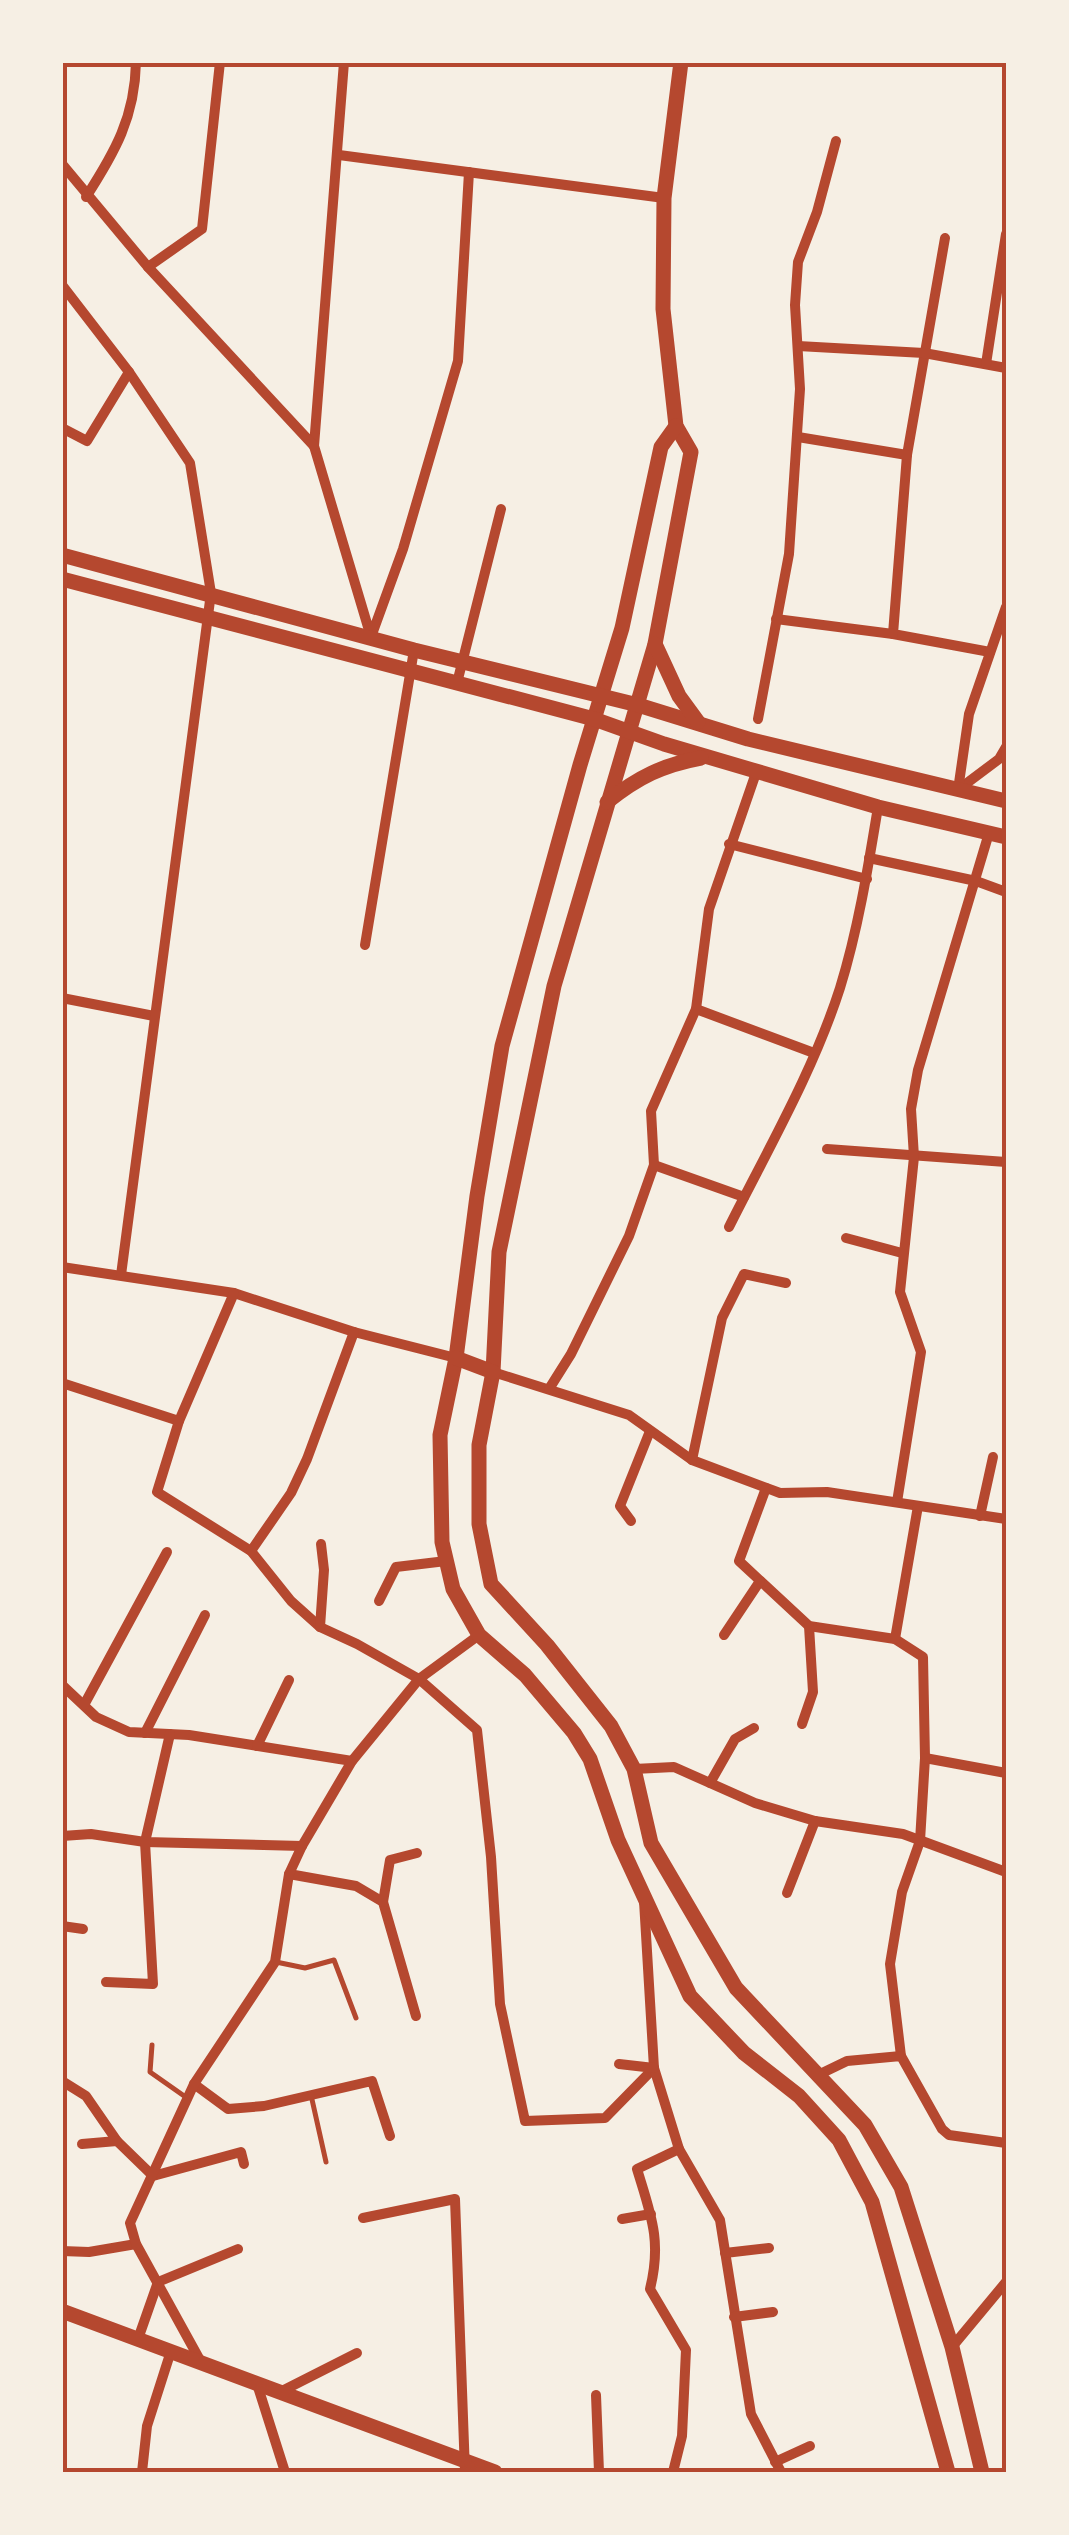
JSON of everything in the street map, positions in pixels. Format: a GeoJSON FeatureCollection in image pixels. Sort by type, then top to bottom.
{"type":"FeatureCollection","features":[{"type":"Feature","properties":{"kind":"main road"},"geometry":{"type":"LineString","coordinates":[[681,62],[664,198],[663,309],[676,426],[690,452],[655,644],[554,986],[499,1252],[493,1372],[480,1444],[479,1524],[491,1584],[547,1645],[611,1726],[634,1769],[651,1843],[736,1988],[865,2126],[901,2188],[952,2347],[982,2472]]}},
{"type":"Feature","properties":{"kind":"main road"},"geometry":{"type":"LineString","coordinates":[[676,426],[661,447],[630,595],[502,1046],[476,1196],[456,1358],[440,1435],[442,1542],[453,1590],[479,1634],[526,1675],[574,1733],[590,1759],[618,1840],[690,1996],[744,2053],[799,2096],[839,2140],[872,2202],[948,2472]]}},
{"type":"Feature","properties":{"kind":"main road"},"geometry":{"type":"LineString","coordinates":[[62,555],[698,722],[748,739],[1006,800]]}},
{"type":"Feature","properties":{"kind":"main road"},"geometry":{"type":"LineString","coordinates":[[62,579],[594,718],[708,757],[878,807],[1006,838]]}},
{"type":"Feature","properties":{"kind":"main road"},"geometry":{"type":"LineString","coordinates":[[655,644],[679,696],[698,722]]}},
{"type":"Feature","properties":{"kind":"main road"},"geometry":{"type":"LineString","coordinates":[[565,712],[580,728],[586,746]]}},
{"type":"Feature","properties":{"kind":"main road"},"geometry":{"type":"LineString","coordinates":[[607,802],[656,768],[708,757]]}},
{"type":"Feature","properties":{"kind":"main road"},"geometry":{"type":"LineString","coordinates":[[456,1358],[493,1372]]}},
{"type":"Feature","properties":{"kind":"main road"},"geometry":{"type":"LineString","coordinates":[[872,2202],[901,2188]]}},
{"type":"Feature","properties":{"kind":"main road"},"geometry":{"type":"LineString","coordinates":[[62,2311],[280,2392],[465,2467],[495,2472]]}},
{"type":"Feature","properties":{"kind":"street"},"geometry":{"type":"LineString","coordinates":[[86,196],[116,150],[136,93],[136,62]]}},
{"type":"Feature","properties":{"kind":"street"},"geometry":{"type":"LineString","coordinates":[[148,267],[202,229],[220,62]]}},
{"type":"Feature","properties":{"kind":"street"},"geometry":{"type":"LineString","coordinates":[[344,62],[314,446],[371,637]]}},
{"type":"Feature","properties":{"kind":"street"},"geometry":{"type":"LineString","coordinates":[[758,719],[789,554],[800,389],[798,262],[817,212],[836,141]]}},
{"type":"Feature","properties":{"kind":"street"},"geometry":{"type":"LineString","coordinates":[[339,155],[664,198]]}},
{"type":"Feature","properties":{"kind":"street"},"geometry":{"type":"LineString","coordinates":[[62,164],[148,267],[314,446]]}},
{"type":"Feature","properties":{"kind":"street"},"geometry":{"type":"LineString","coordinates":[[366,658],[403,549],[458,361],[469,172]]}},
{"type":"Feature","properties":{"kind":"street"},"geometry":{"type":"LineString","coordinates":[[986,364],[1006,234]]}},
{"type":"Feature","properties":{"kind":"street"},"geometry":{"type":"LineString","coordinates":[[893,634],[908,456],[945,238]]}},
{"type":"Feature","properties":{"kind":"street"},"geometry":{"type":"LineString","coordinates":[[62,285],[129,372],[190,463],[211,593],[121,1275]]}},
{"type":"Feature","properties":{"kind":"street"},"geometry":{"type":"LineString","coordinates":[[62,296],[74,301]]}},
{"type":"Feature","properties":{"kind":"street"},"geometry":{"type":"LineString","coordinates":[[798,346],[924,353],[1006,368]]}},
{"type":"Feature","properties":{"kind":"street"},"geometry":{"type":"LineString","coordinates":[[62,428],[87,441],[129,372]]}},
{"type":"Feature","properties":{"kind":"street"},"geometry":{"type":"LineString","coordinates":[[798,437],[908,456]]}},
{"type":"Feature","properties":{"kind":"street"},"geometry":{"type":"LineString","coordinates":[[457,683],[502,509]]}},
{"type":"Feature","properties":{"kind":"street"},"geometry":{"type":"LineString","coordinates":[[958,790],[968,714],[1006,607]]}},
{"type":"Feature","properties":{"kind":"street"},"geometry":{"type":"LineString","coordinates":[[776,618],[990,652]]}},
{"type":"Feature","properties":{"kind":"street"},"geometry":{"type":"LineString","coordinates":[[365,945],[414,650]]}},
{"type":"Feature","properties":{"kind":"street"},"geometry":{"type":"LineString","coordinates":[[958,790],[998,759],[1006,747]]}},
{"type":"Feature","properties":{"kind":"street"},"geometry":{"type":"LineString","coordinates":[[549,1389],[629,1236],[654,1165],[651,1110],[696,1009],[709,909],[757,770]]}},
{"type":"Feature","properties":{"kind":"street"},"geometry":{"type":"LineString","coordinates":[[729,1227],[814,1053],[840,988],[867,879],[878,807]]}},
{"type":"Feature","properties":{"kind":"street"},"geometry":{"type":"LineString","coordinates":[[897,1502],[921,1352],[900,1292],[914,1156],[911,1109],[918,1070],[989,833]]}},
{"type":"Feature","properties":{"kind":"street"},"geometry":{"type":"LineString","coordinates":[[730,844],[867,879]]}},
{"type":"Feature","properties":{"kind":"street"},"geometry":{"type":"LineString","coordinates":[[870,858],[976,880],[1006,892]]}},
{"type":"Feature","properties":{"kind":"street"},"geometry":{"type":"LineString","coordinates":[[62,998],[154,1016]]}},
{"type":"Feature","properties":{"kind":"street"},"geometry":{"type":"LineString","coordinates":[[696,1009],[814,1053]]}},
{"type":"Feature","properties":{"kind":"street"},"geometry":{"type":"LineString","coordinates":[[827,1149],[1006,1162]]}},
{"type":"Feature","properties":{"kind":"street"},"geometry":{"type":"LineString","coordinates":[[654,1165],[744,1198]]}},
{"type":"Feature","properties":{"kind":"street"},"geometry":{"type":"LineString","coordinates":[[846,1238],[902,1253]]}},
{"type":"Feature","properties":{"kind":"street"},"geometry":{"type":"LineString","coordinates":[[62,1266],[234,1293],[354,1332],[456,1358]]}},
{"type":"Feature","properties":{"kind":"street"},"geometry":{"type":"LineString","coordinates":[[692,1460],[722,1318],[744,1274],[786,1283]]}},
{"type":"Feature","properties":{"kind":"street"},"geometry":{"type":"LineString","coordinates":[[234,1293],[179,1421],[156,1492],[251,1550],[291,1601],[320,1627],[419,1679],[477,1730],[491,1857],[500,2004],[524,2121],[605,2118],[654,2068]]}},
{"type":"Feature","properties":{"kind":"street"},"geometry":{"type":"LineString","coordinates":[[251,1550],[291,1493],[354,1332]]}},
{"type":"Feature","properties":{"kind":"street"},"geometry":{"type":"LineString","coordinates":[[493,1372],[629,1415],[692,1460],[780,1493],[826,1492],[1006,1519]]}},
{"type":"Feature","properties":{"kind":"street"},"geometry":{"type":"LineString","coordinates":[[62,1383],[179,1421]]}},
{"type":"Feature","properties":{"kind":"street"},"geometry":{"type":"LineString","coordinates":[[631,1521],[620,1506],[650,1431]]}},
{"type":"Feature","properties":{"kind":"street"},"geometry":{"type":"LineString","coordinates":[[980,1516],[993,1456]]}},
{"type":"Feature","properties":{"kind":"street"},"geometry":{"type":"LineString","coordinates":[[766,1488],[739,1562],[808,1626],[895,1638],[923,1657],[925,1758],[920,1841],[902,1892],[890,1964],[901,2056],[949,2135],[1006,2144]]}},
{"type":"Feature","properties":{"kind":"street"},"geometry":{"type":"LineString","coordinates":[[895,1638],[918,1506]]}},
{"type":"Feature","properties":{"kind":"street"},"geometry":{"type":"LineString","coordinates":[[320,1627],[324,1570],[321,1544]]}},
{"type":"Feature","properties":{"kind":"street"},"geometry":{"type":"LineString","coordinates":[[84,1705],[167,1552]]}},
{"type":"Feature","properties":{"kind":"street"},"geometry":{"type":"LineString","coordinates":[[379,1601],[396,1567],[446,1560]]}},
{"type":"Feature","properties":{"kind":"street"},"geometry":{"type":"LineString","coordinates":[[724,1635],[760,1581]]}},
{"type":"Feature","properties":{"kind":"street"},"geometry":{"type":"LineString","coordinates":[[144,1733],[205,1615]]}},
{"type":"Feature","properties":{"kind":"street"},"geometry":{"type":"LineString","coordinates":[[802,1724],[813,1692],[808,1626]]}},
{"type":"Feature","properties":{"kind":"street"},"geometry":{"type":"LineString","coordinates":[[201,2362],[136,2244],[130,2223],[194,2084],[275,1962],[289,1874],[352,1760],[419,1679],[479,1634]]}},
{"type":"Feature","properties":{"kind":"street"},"geometry":{"type":"LineString","coordinates":[[257,1746],[290,1680]]}},
{"type":"Feature","properties":{"kind":"street"},"geometry":{"type":"LineString","coordinates":[[64,1687],[96,1717],[129,1732],[170,1734],[352,1760]]}},
{"type":"Feature","properties":{"kind":"street"},"geometry":{"type":"LineString","coordinates":[[62,1701],[64,1687]]}},
{"type":"Feature","properties":{"kind":"street"},"geometry":{"type":"LineString","coordinates":[[710,1783],[735,1740],[754,1728]]}},
{"type":"Feature","properties":{"kind":"street"},"geometry":{"type":"LineString","coordinates":[[106,1982],[154,1984],[145,1842],[170,1734]]}},
{"type":"Feature","properties":{"kind":"street"},"geometry":{"type":"LineString","coordinates":[[925,1758],[1006,1773]]}},
{"type":"Feature","properties":{"kind":"street"},"geometry":{"type":"LineString","coordinates":[[634,1769],[674,1767],[755,1803],[815,1821],[903,1834],[1006,1872]]}},
{"type":"Feature","properties":{"kind":"street"},"geometry":{"type":"LineString","coordinates":[[788,1893],[815,1821]]}},
{"type":"Feature","properties":{"kind":"street"},"geometry":{"type":"LineString","coordinates":[[62,1836],[91,1834],[145,1842],[302,1846]]}},
{"type":"Feature","properties":{"kind":"street"},"geometry":{"type":"LineString","coordinates":[[416,2016],[383,1902],[390,1860],[417,1853]]}},
{"type":"Feature","properties":{"kind":"street"},"geometry":{"type":"LineString","coordinates":[[289,1874],[356,1886],[383,1902]]}},
{"type":"Feature","properties":{"kind":"street"},"geometry":{"type":"LineString","coordinates":[[644,1900],[654,2068],[678,2149],[720,2220],[751,2414],[778,2467],[810,2446]]}},
{"type":"Feature","properties":{"kind":"street"},"geometry":{"type":"LineString","coordinates":[[62,1926],[82,1929]]}},
{"type":"Feature","properties":{"kind":"street"},"geometry":{"type":"LineString","coordinates":[[818,2075],[847,2061],[901,2056]]}},
{"type":"Feature","properties":{"kind":"street"},"geometry":{"type":"LineString","coordinates":[[619,2064],[654,2068]]}},
{"type":"Feature","properties":{"kind":"street"},"geometry":{"type":"LineString","coordinates":[[62,2081],[86,2096],[117,2142],[153,2176]]}},
{"type":"Feature","properties":{"kind":"street"},"geometry":{"type":"LineString","coordinates":[[194,2084],[228,2109],[264,2106],[372,2081],[390,2136]]}},
{"type":"Feature","properties":{"kind":"street"},"geometry":{"type":"LineString","coordinates":[[82,2144],[117,2142]]}},
{"type":"Feature","properties":{"kind":"street"},"geometry":{"type":"LineString","coordinates":[[673,2472],[682,2436],[686,2350],[650,2289],[656,2262],[656,2234],[638,2169],[678,2149]]}},
{"type":"Feature","properties":{"kind":"street"},"geometry":{"type":"LineString","coordinates":[[153,2176],[242,2158]]}},
{"type":"Feature","properties":{"kind":"street"},"geometry":{"type":"LineString","coordinates":[[363,2218],[456,2199],[465,2467]]}},
{"type":"Feature","properties":{"kind":"street"},"geometry":{"type":"LineString","coordinates":[[622,2219],[650,2214]]}},
{"type":"Feature","properties":{"kind":"street"},"geometry":{"type":"LineString","coordinates":[[62,2250],[89,2252],[136,2244]]}},
{"type":"Feature","properties":{"kind":"street"},"geometry":{"type":"LineString","coordinates":[[725,2253],[769,2248]]}},
{"type":"Feature","properties":{"kind":"street"},"geometry":{"type":"LineString","coordinates":[[138,2339],[158,2282],[238,2250]]}},
{"type":"Feature","properties":{"kind":"street"},"geometry":{"type":"LineString","coordinates":[[952,2347],[1006,2282]]}},
{"type":"Feature","properties":{"kind":"street"},"geometry":{"type":"LineString","coordinates":[[734,2317],[773,2312]]}},
{"type":"Feature","properties":{"kind":"street"},"geometry":{"type":"LineString","coordinates":[[142,2472],[147,2426],[171,2351]]}},
{"type":"Feature","properties":{"kind":"street"},"geometry":{"type":"LineString","coordinates":[[280,2392],[357,2354]]}},
{"type":"Feature","properties":{"kind":"street"},"geometry":{"type":"LineString","coordinates":[[258,2384],[286,2472]]}},
{"type":"Feature","properties":{"kind":"street"},"geometry":{"type":"LineString","coordinates":[[596,2394],[598,2472]]}},
{"type":"Feature","properties":{"kind":"lane"},"geometry":{"type":"LineString","coordinates":[[275,1962],[305,1968],[334,1960],[356,2018]]}},
{"type":"Feature","properties":{"kind":"lane"},"geometry":{"type":"LineString","coordinates":[[152,2045],[150,2072],[188,2098]]}},
{"type":"Feature","properties":{"kind":"lane"},"geometry":{"type":"LineString","coordinates":[[312,2095],[326,2162]]}}]}
